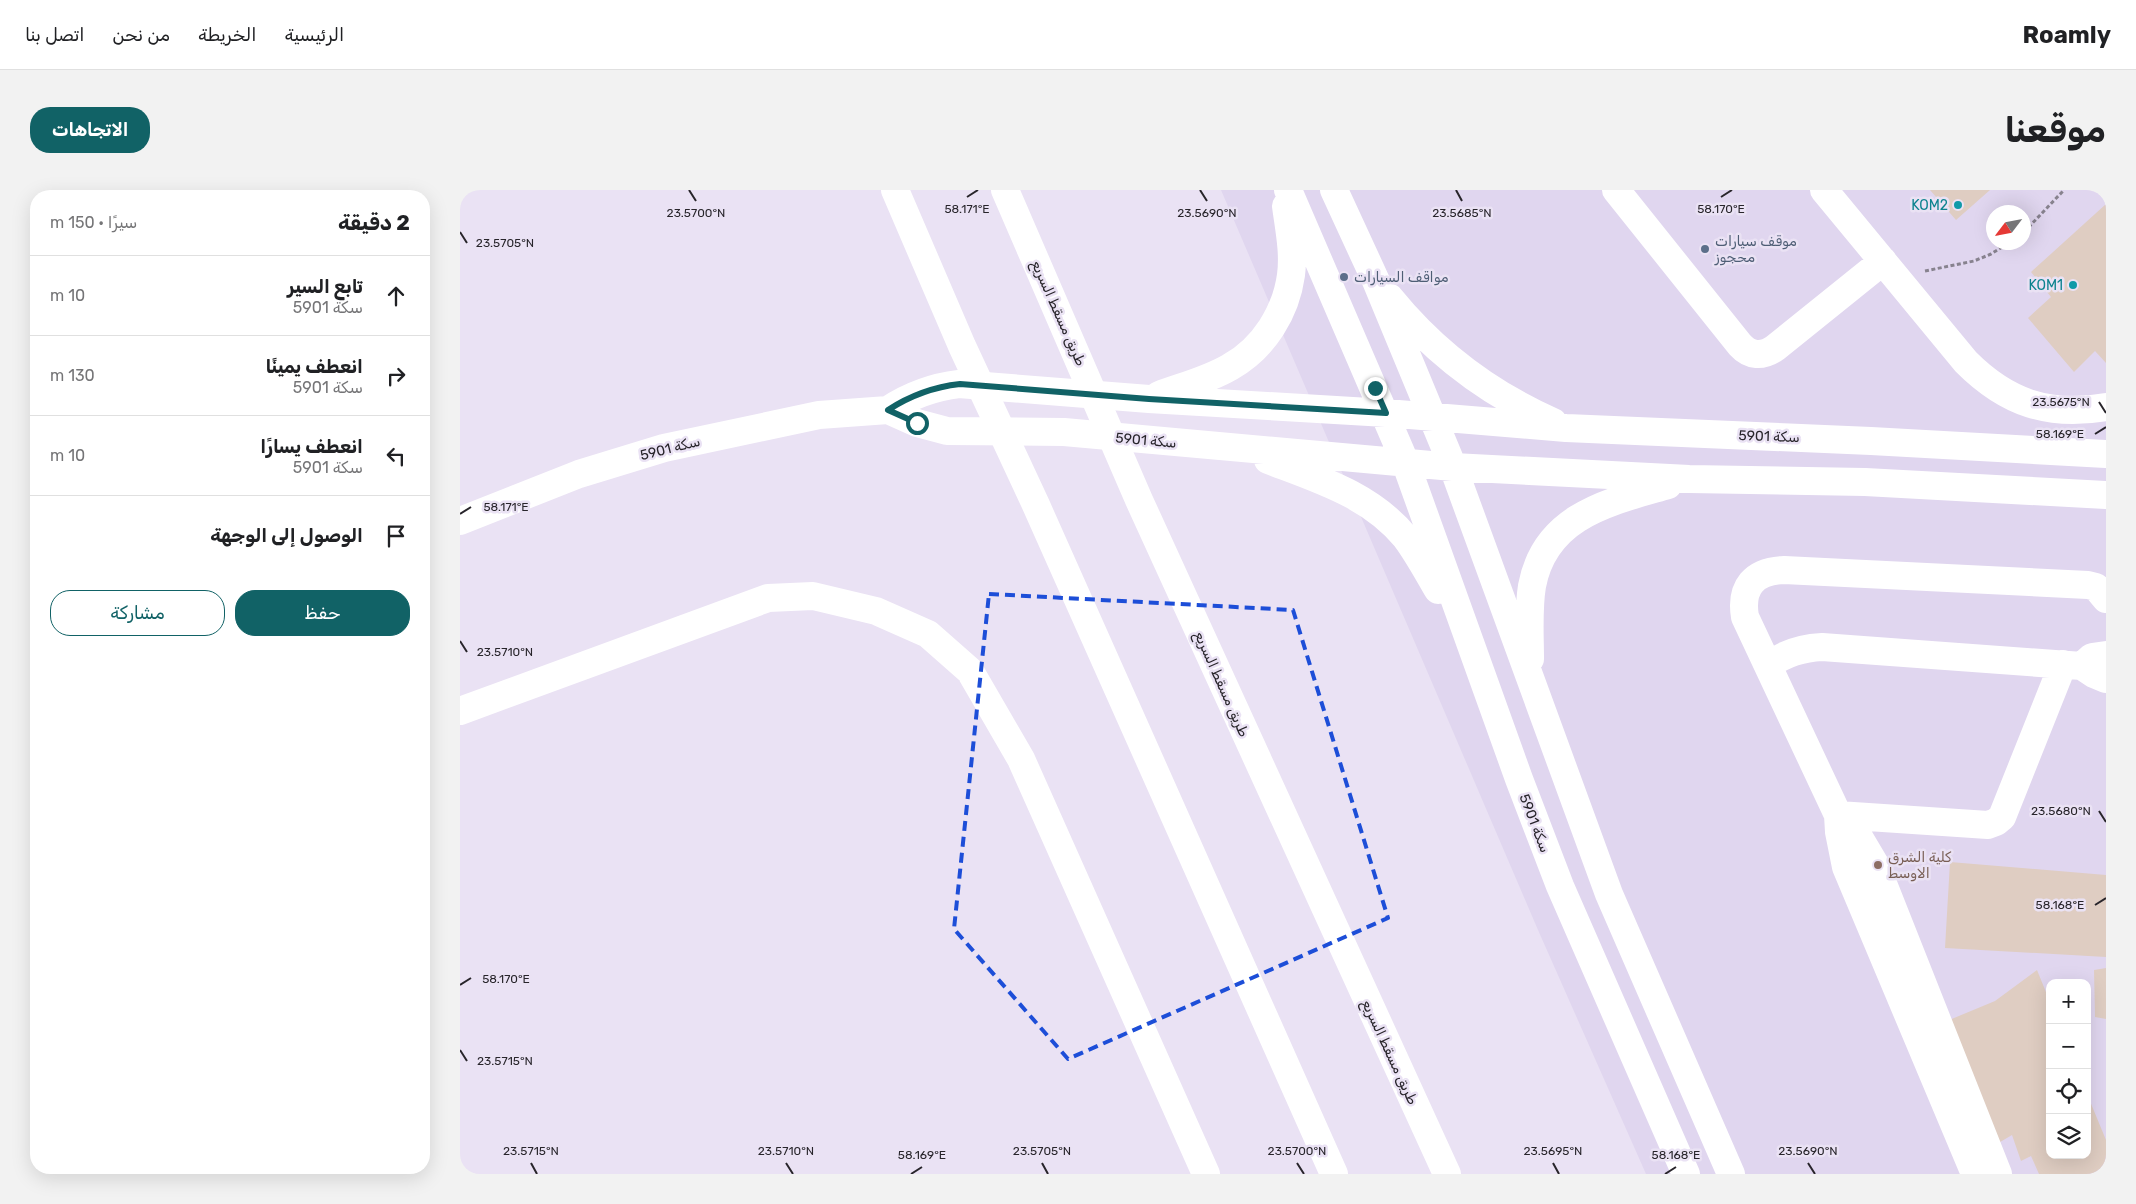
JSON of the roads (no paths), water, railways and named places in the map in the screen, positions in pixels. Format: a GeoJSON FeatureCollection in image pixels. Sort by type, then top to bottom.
{"type":"FeatureCollection","features":[{"type":"Feature","properties":{"kind":"main road"},"geometry":{"type":"LineString","coordinates":[[895,190],[962,346],[1036,505],[1334,1174]]}},
{"type":"Feature","properties":{"kind":"main road","name":"طريق مسقط السريع"},"geometry":{"type":"LineString","coordinates":[[1005,190],[1139,500],[1447,1174]]}},
{"type":"Feature","properties":{"kind":"main road"},"geometry":{"type":"LineString","coordinates":[[1149,399],[1231,367],[1250,353],[1265,337],[1278,318],[1286,297],[1291,274],[1292,251],[1284,190]]}},
{"type":"Feature","properties":{"kind":"main road","name":"سكة 5901"},"geometry":{"type":"LineString","coordinates":[[1288,190],[1386,413],[1406,464],[1560,886],[1686,1174]]}},
{"type":"Feature","properties":{"kind":"main road"},"geometry":{"type":"LineString","coordinates":[[1334,190],[1376,281],[1453,467],[1608,894],[1732,1174]]}},
{"type":"Feature","properties":{"kind":"main road"},"geometry":{"type":"LineString","coordinates":[[1616,190],[1740,345],[1753,354],[1768,352],[1775,348],[1883,261]]}},
{"type":"Feature","properties":{"kind":"main road"},"geometry":{"type":"LineString","coordinates":[[1824,190],[1966,362],[1982,378],[2020,401],[2041,407],[2063,411],[2085,411],[2106,407]]}},
{"type":"Feature","properties":{"kind":"main road"},"geometry":{"type":"LineString","coordinates":[[1376,281],[1422,333],[1461,367],[1504,397],[1534,414],[1566,428]]}},
{"type":"Feature","properties":{"kind":"main road","name":"سكة 5901"},"geometry":{"type":"LineString","coordinates":[[460,521],[579,474],[664,448],[819,416],[888,410],[922,392],[960,384],[1149,399],[1386,413],[1566,428],[1872,441],[2106,454]]}},
{"type":"Feature","properties":{"kind":"main road","name":"سكة 5901"},"geometry":{"type":"LineString","coordinates":[[888,410],[917,423],[948,431],[1064,432],[1406,464],[1689,478],[1865,482],[2106,495]]}},
{"type":"Feature","properties":{"kind":"main road"},"geometry":{"type":"LineString","coordinates":[[1239,448],[1339,487],[1358,497],[1392,523],[1419,557],[1472,649]]}},
{"type":"Feature","properties":{"kind":"main road"},"geometry":{"type":"LineString","coordinates":[[1529,678],[1530,605],[1533,584],[1539,565],[1553,541],[1562,530],[1578,517],[1595,507],[1689,478]]}},
{"type":"Feature","properties":{"kind":"main road"},"geometry":{"type":"LineString","coordinates":[[1998,1174],[1876,866],[1860,839],[1838,815],[1745,617],[1743,605],[1745,593],[1751,582],[1761,574],[1772,570],[2088,585],[2096,588],[2106,599]]}},
{"type":"Feature","properties":{"kind":"main road"},"geometry":{"type":"LineString","coordinates":[[460,711],[768,598],[813,596],[876,611],[928,634],[970,671],[1022,759],[1206,1174]]}},
{"type":"Feature","properties":{"kind":"main road"},"geometry":{"type":"LineString","coordinates":[[1769,666],[1780,657],[1793,651],[1822,647],[2072,665],[2106,678]]}},
{"type":"Feature","properties":{"kind":"main road"},"geometry":{"type":"LineString","coordinates":[[1838,815],[1988,825],[1996,822],[2002,817],[2072,665],[2092,657],[2106,655],[2106,650]]}},
{"type":"Feature","properties":{"kind":"main road"},"geometry":{"type":"LineString","coordinates":[[1838,815],[1841,850],[1846,866],[1975,1174]]}},
{"type":"Feature","properties":{"kind":"place","name":"KOM2"},"geometry":{"type":"Point","coordinates":[1958,205]}},
{"type":"Feature","properties":{"kind":"place","name":"موقف سيارات محجوز"},"geometry":{"type":"Point","coordinates":[1705,249]}},
{"type":"Feature","properties":{"kind":"place","name":"مواقف السيارات"},"geometry":{"type":"Point","coordinates":[1344,277]}},
{"type":"Feature","properties":{"kind":"place","name":"KOM1"},"geometry":{"type":"Point","coordinates":[2073,285]}},
{"type":"Feature","properties":{"kind":"place","name":"كلية الشرق الاوسط"},"geometry":{"type":"Point","coordinates":[1878,865]}}]}
